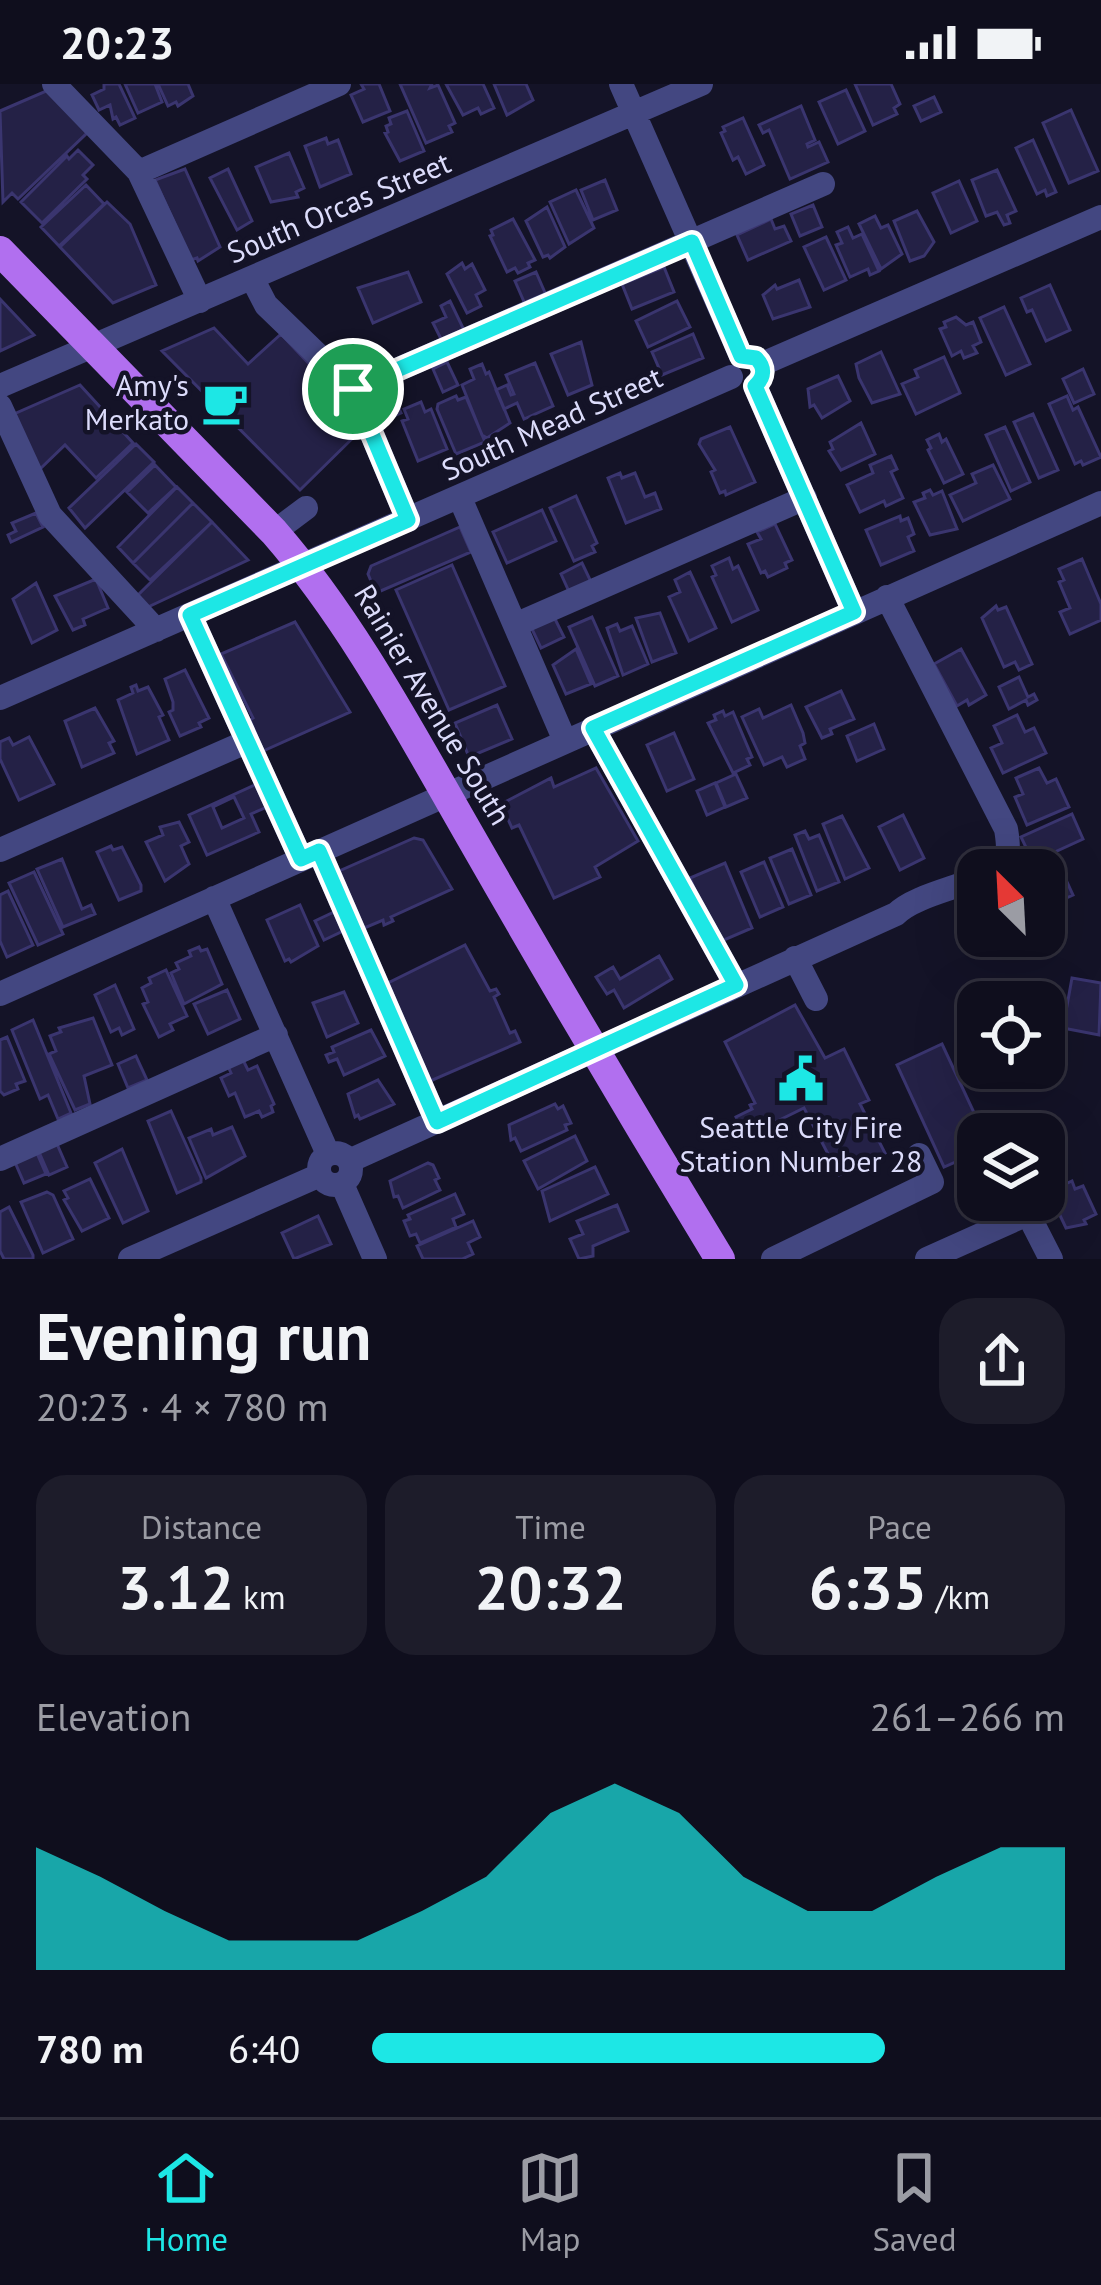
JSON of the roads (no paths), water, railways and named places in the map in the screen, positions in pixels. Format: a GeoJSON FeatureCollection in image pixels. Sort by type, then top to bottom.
{"type":"FeatureCollection","features":[{"type":"Feature","properties":{"kind":"main road","name":"Rainier Avenue South"},"geometry":{"type":"LineString","coordinates":[[0,251],[302,566],[349,634],[720,1259]]}},
{"type":"Feature","properties":{"kind":"street"},"geometry":{"type":"LineString","coordinates":[[54,84],[139,172],[200,301]]}},
{"type":"Feature","properties":{"kind":"street"},"geometry":{"type":"LineString","coordinates":[[139,172],[339,84]]}},
{"type":"Feature","properties":{"kind":"street"},"geometry":{"type":"LineString","coordinates":[[622,84],[854,612]]}},
{"type":"Feature","properties":{"kind":"street","name":"South Orcas Street"},"geometry":{"type":"LineString","coordinates":[[0,386],[700,84]]}},
{"type":"Feature","properties":{"kind":"street"},"geometry":{"type":"LineString","coordinates":[[353,389],[823,184]]}},
{"type":"Feature","properties":{"kind":"street","name":"South Mead Street"},"geometry":{"type":"LineString","coordinates":[[0,698],[1101,217]]}},
{"type":"Feature","properties":{"kind":"street"},"geometry":{"type":"LineString","coordinates":[[252,278],[266,305],[353,389],[408,520]]}},
{"type":"Feature","properties":{"kind":"street"},"geometry":{"type":"LineString","coordinates":[[0,406],[50,515],[156,630]]}},
{"type":"Feature","properties":{"kind":"street"},"geometry":{"type":"LineString","coordinates":[[460,498],[565,741]]}},
{"type":"Feature","properties":{"kind":"street"},"geometry":{"type":"LineString","coordinates":[[515,625],[805,498]]}},
{"type":"Feature","properties":{"kind":"street"},"geometry":{"type":"LineString","coordinates":[[0,994],[214,898],[366,819],[445,794],[1101,503]]}},
{"type":"Feature","properties":{"kind":"street"},"geometry":{"type":"LineString","coordinates":[[274,532],[305,508]]}},
{"type":"Feature","properties":{"kind":"street"},"geometry":{"type":"LineString","coordinates":[[887,597],[1006,829],[1009,849]]}},
{"type":"Feature","properties":{"kind":"street"},"geometry":{"type":"LineString","coordinates":[[190,615],[246,742],[317,846],[437,1122]]}},
{"type":"Feature","properties":{"kind":"street"},"geometry":{"type":"LineString","coordinates":[[593,728],[736,985]]}},
{"type":"Feature","properties":{"kind":"street"},"geometry":{"type":"LineString","coordinates":[[0,850],[246,742]]}},
{"type":"Feature","properties":{"kind":"street"},"geometry":{"type":"LineString","coordinates":[[130,1259],[896,914],[909,916],[931,908],[935,897],[957,887]]}},
{"type":"Feature","properties":{"kind":"street"},"geometry":{"type":"LineString","coordinates":[[214,898],[375,1259]]}},
{"type":"Feature","properties":{"kind":"street"},"geometry":{"type":"LineString","coordinates":[[796,958],[816,999]]}},
{"type":"Feature","properties":{"kind":"street"},"geometry":{"type":"LineString","coordinates":[[0,1160],[276,1035]]}},
{"type":"Feature","properties":{"kind":"street"},"geometry":{"type":"LineString","coordinates":[[773,1259],[932,1182],[920,1155]]}},
{"type":"Feature","properties":{"kind":"street"},"geometry":{"type":"LineString","coordinates":[[927,1259],[1030,1216],[1051,1259]]}},
{"type":"Feature","properties":{"kind":"place","name":"Amy's Merkato"},"geometry":{"type":"Point","coordinates":[225,403]}},
{"type":"Feature","properties":{"kind":"place","name":"Seattle City Fire Station Number 28"},"geometry":{"type":"Point","coordinates":[801,1079]}}]}
